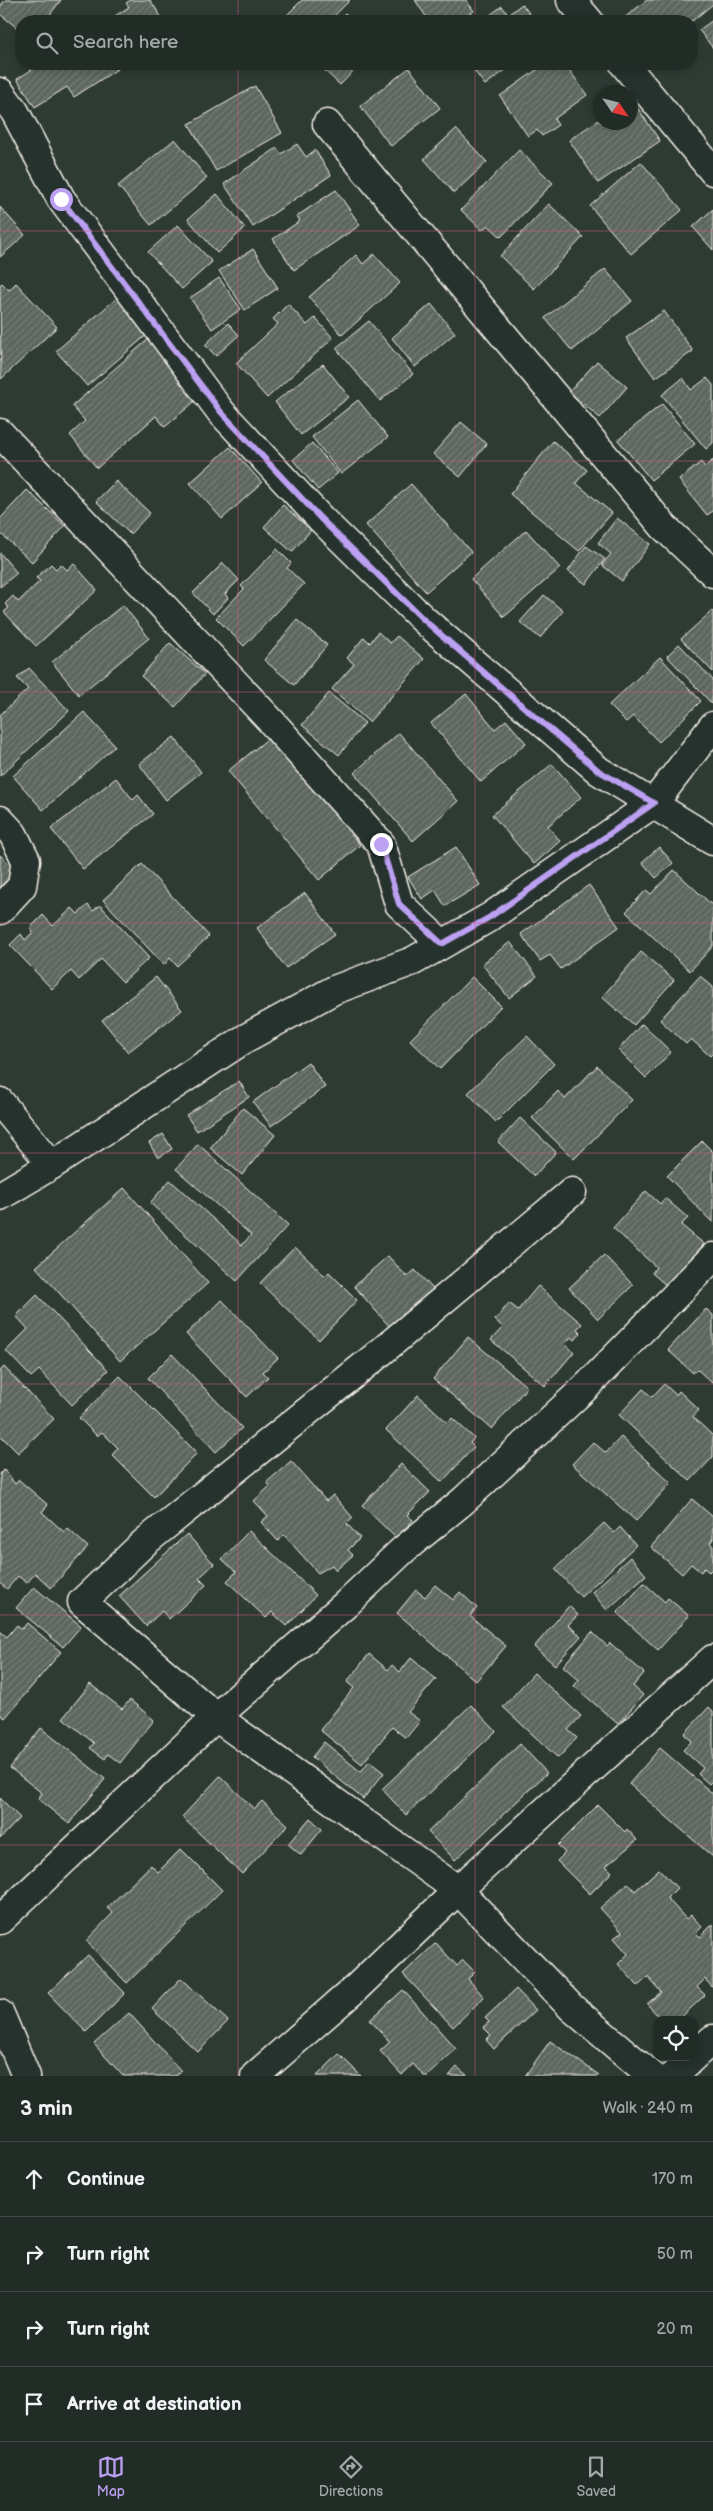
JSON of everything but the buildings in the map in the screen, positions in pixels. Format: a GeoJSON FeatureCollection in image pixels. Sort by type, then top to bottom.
{"type":"FeatureCollection","features":[{"type":"Feature","properties":{"kind":"street"},"geometry":{"type":"LineString","coordinates":[[571,0],[583,15]]}},
{"type":"Feature","properties":{"kind":"street"},"geometry":{"type":"LineString","coordinates":[[629,70],[713,171]]}},
{"type":"Feature","properties":{"kind":"street"},"geometry":{"type":"LineString","coordinates":[[0,92],[15,112],[61,199],[221,412],[321,519],[424,620],[599,771],[713,840]]}},
{"type":"Feature","properties":{"kind":"street"},"geometry":{"type":"LineString","coordinates":[[326,124],[664,527],[713,573]]}},
{"type":"Feature","properties":{"kind":"street"},"geometry":{"type":"LineString","coordinates":[[0,433],[270,720],[381,844],[399,904],[442,944]]}},
{"type":"Feature","properties":{"kind":"street"},"geometry":{"type":"LineString","coordinates":[[0,1196],[52,1165],[246,1038],[334,990],[413,961],[490,917],[654,803],[713,726]]}},
{"type":"Feature","properties":{"kind":"street"},"geometry":{"type":"LineString","coordinates":[[0,820],[13,834],[26,860],[22,886],[0,910]]}},
{"type":"Feature","properties":{"kind":"street"},"geometry":{"type":"LineString","coordinates":[[0,1102],[52,1165]]}},
{"type":"Feature","properties":{"kind":"street"},"geometry":{"type":"LineString","coordinates":[[572,1192],[375,1357],[146,1542],[82,1602],[216,1717],[458,1890],[572,2008],[652,2076]]}},
{"type":"Feature","properties":{"kind":"street"},"geometry":{"type":"LineString","coordinates":[[0,1920],[216,1717],[346,1604],[403,1550],[470,1494],[587,1386],[713,1256]]}},
{"type":"Feature","properties":{"kind":"street"},"geometry":{"type":"LineString","coordinates":[[255,2076],[356,1988],[458,1890],[713,1659]]}},
{"type":"Feature","properties":{"kind":"street"},"geometry":{"type":"LineString","coordinates":[[0,2014],[26,2076]]}},
{"type":"Feature","properties":{"kind":"street"},"geometry":{"type":"LineString","coordinates":[[698,2053],[713,2039]]}},
{"type":"Feature","properties":{"kind":"street"},"geometry":{"type":"LineString","coordinates":[[673,2076],[690,2061]]}},
{"type":"Feature","properties":{"kind":"route"},"geometry":{"type":"LineString","coordinates":[[61,199],[221,412],[321,519],[424,620],[518,702],[599,771],[654,803],[605,840],[490,917],[442,944],[399,904],[381,844]]}}]}
